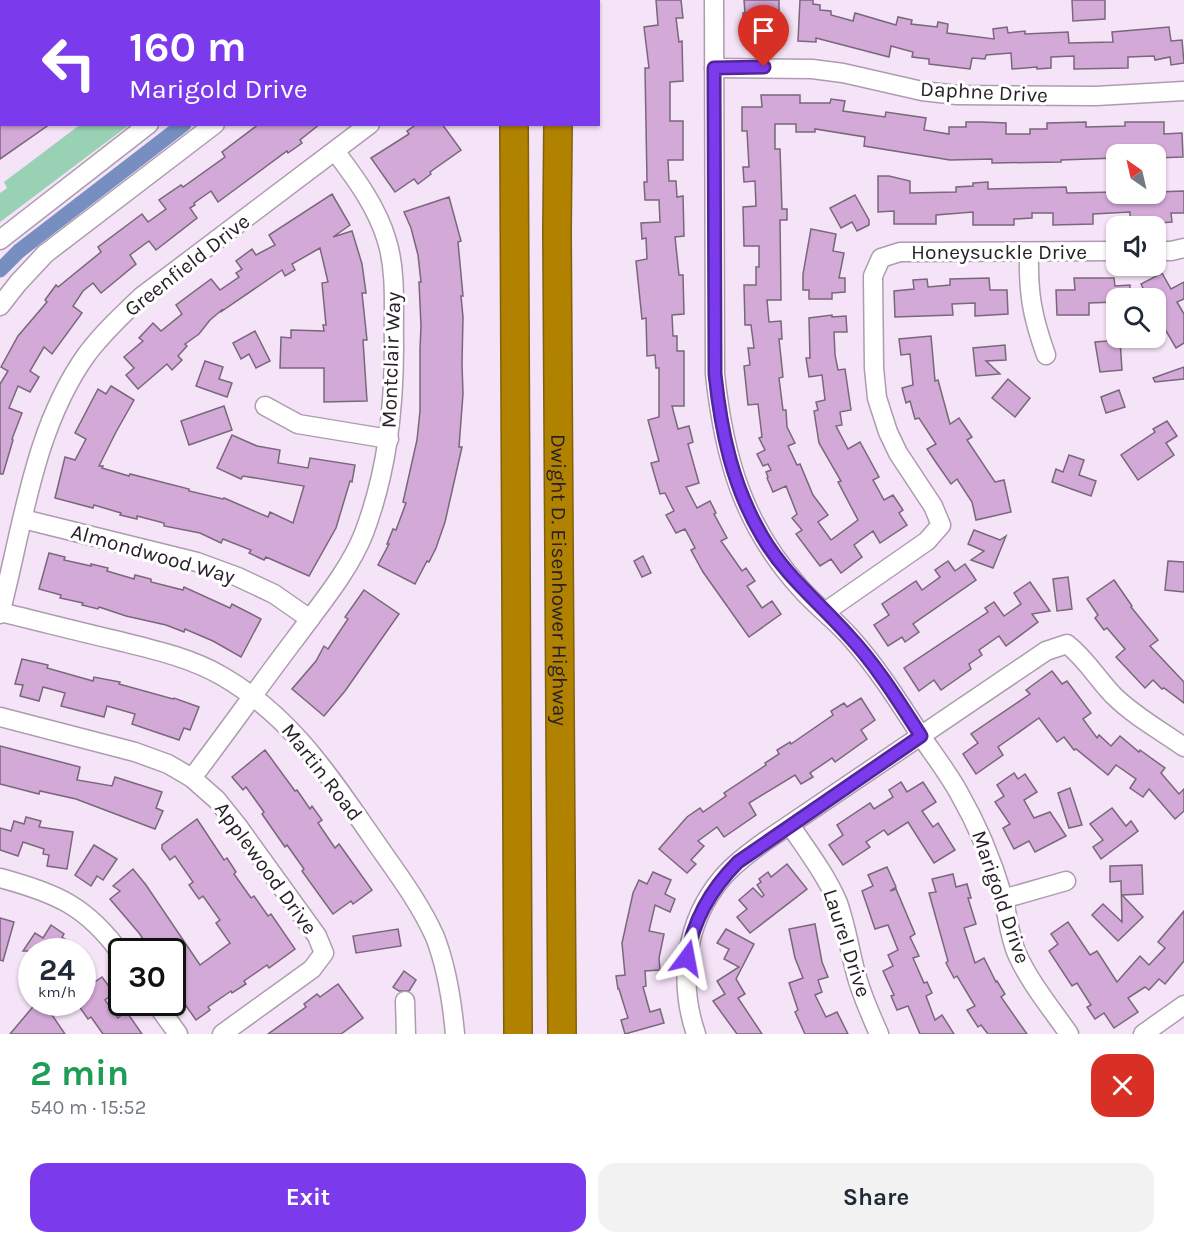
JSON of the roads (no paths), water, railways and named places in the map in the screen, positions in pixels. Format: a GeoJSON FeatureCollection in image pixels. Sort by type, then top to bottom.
{"type":"FeatureCollection","features":[{"type":"Feature","properties":{"kind":"highway","name":"Dwight D. Eisenhower Highway"},"geometry":{"type":"LineString","coordinates":[[514,126],[518,1034]]}},
{"type":"Feature","properties":{"kind":"highway","name":"Dwight D. Eisenhower Highway"},"geometry":{"type":"LineString","coordinates":[[558,126],[562,1034]]}},
{"type":"Feature","properties":{"kind":"street","name":"Marigold Drive"},"geometry":{"type":"LineString","coordinates":[[714,0],[715,374],[720,420],[729,461],[742,497],[762,536],[780,563],[802,590],[849,636],[873,666],[957,789],[974,818],[984,843],[1003,899],[1009,930],[1017,954],[1027,973],[1069,1034]]}},
{"type":"Feature","properties":{"kind":"street","name":"Daphne Drive"},"geometry":{"type":"LineString","coordinates":[[714,68],[812,69],[957,95],[1096,96],[1184,91]]}},
{"type":"Feature","properties":{"kind":"street"},"geometry":{"type":"LineString","coordinates":[[0,240],[145,126]]}},
{"type":"Feature","properties":{"kind":"street"},"geometry":{"type":"LineString","coordinates":[[0,306],[45,254],[212,126]]}},
{"type":"Feature","properties":{"kind":"street","name":"Greenfield Drive"},"geometry":{"type":"LineString","coordinates":[[0,612],[46,432],[65,390],[82,363],[111,326],[141,297],[367,126]]}},
{"type":"Feature","properties":{"kind":"street","name":"Montclair Way"},"geometry":{"type":"LineString","coordinates":[[192,778],[335,585],[363,535],[379,486],[394,394],[393,286],[387,243],[374,208],[335,151]]}},
{"type":"Feature","properties":{"kind":"street"},"geometry":{"type":"LineString","coordinates":[[1166,251],[1184,248]]}},
{"type":"Feature","properties":{"kind":"street","name":"Honeysuckle Drive"},"geometry":{"type":"LineString","coordinates":[[825,612],[927,542],[940,525],[933,506],[898,453],[888,432],[877,398],[874,368],[873,276],[881,258],[900,252],[1106,251]]}},
{"type":"Feature","properties":{"kind":"street"},"geometry":{"type":"LineString","coordinates":[[1029,252],[1030,300],[1035,324],[1046,355]]}},
{"type":"Feature","properties":{"kind":"street"},"geometry":{"type":"LineString","coordinates":[[265,406],[298,424],[388,439]]}},
{"type":"Feature","properties":{"kind":"street","name":"Almondwood Way"},"geometry":{"type":"LineString","coordinates":[[23,519],[197,562],[238,577],[274,594],[310,619]]}},
{"type":"Feature","properties":{"kind":"street","name":"Martin Road"},"geometry":{"type":"LineString","coordinates":[[0,612],[183,659],[221,676],[281,719],[303,742],[334,783],[419,906],[435,937],[446,970],[455,1034]]}},
{"type":"Feature","properties":{"kind":"street"},"geometry":{"type":"LineString","coordinates":[[696,1034],[687,996],[686,970],[689,946],[696,922],[722,878],[738,862],[790,825],[1046,651],[1067,644],[1082,656],[1130,711],[1184,747]]}},
{"type":"Feature","properties":{"kind":"street","name":"Applewood Drive"},"geometry":{"type":"LineString","coordinates":[[0,717],[135,752],[168,764],[192,778],[216,800],[237,825],[316,936],[324,953],[312,969],[222,1034]]}},
{"type":"Feature","properties":{"kind":"street","name":"Laurel Drive"},"geometry":{"type":"LineString","coordinates":[[790,825],[824,876],[838,904],[848,935],[855,970],[879,1034]]}},
{"type":"Feature","properties":{"kind":"street"},"geometry":{"type":"LineString","coordinates":[[0,878],[35,887],[68,902],[96,923],[108,938]]}},
{"type":"Feature","properties":{"kind":"street"},"geometry":{"type":"LineString","coordinates":[[1003,899],[1066,881]]}},
{"type":"Feature","properties":{"kind":"street"},"geometry":{"type":"LineString","coordinates":[[405,1001],[406,1034]]}},
{"type":"Feature","properties":{"kind":"street"},"geometry":{"type":"LineString","coordinates":[[1143,1034],[1184,1005]]}},
{"type":"Feature","properties":{"kind":"street"},"geometry":{"type":"LineString","coordinates":[[165,1016],[178,1034]]}},
{"type":"Feature","properties":{"kind":"waterway"},"geometry":{"type":"LineString","coordinates":[[0,270],[19,251],[181,126]]}}]}
